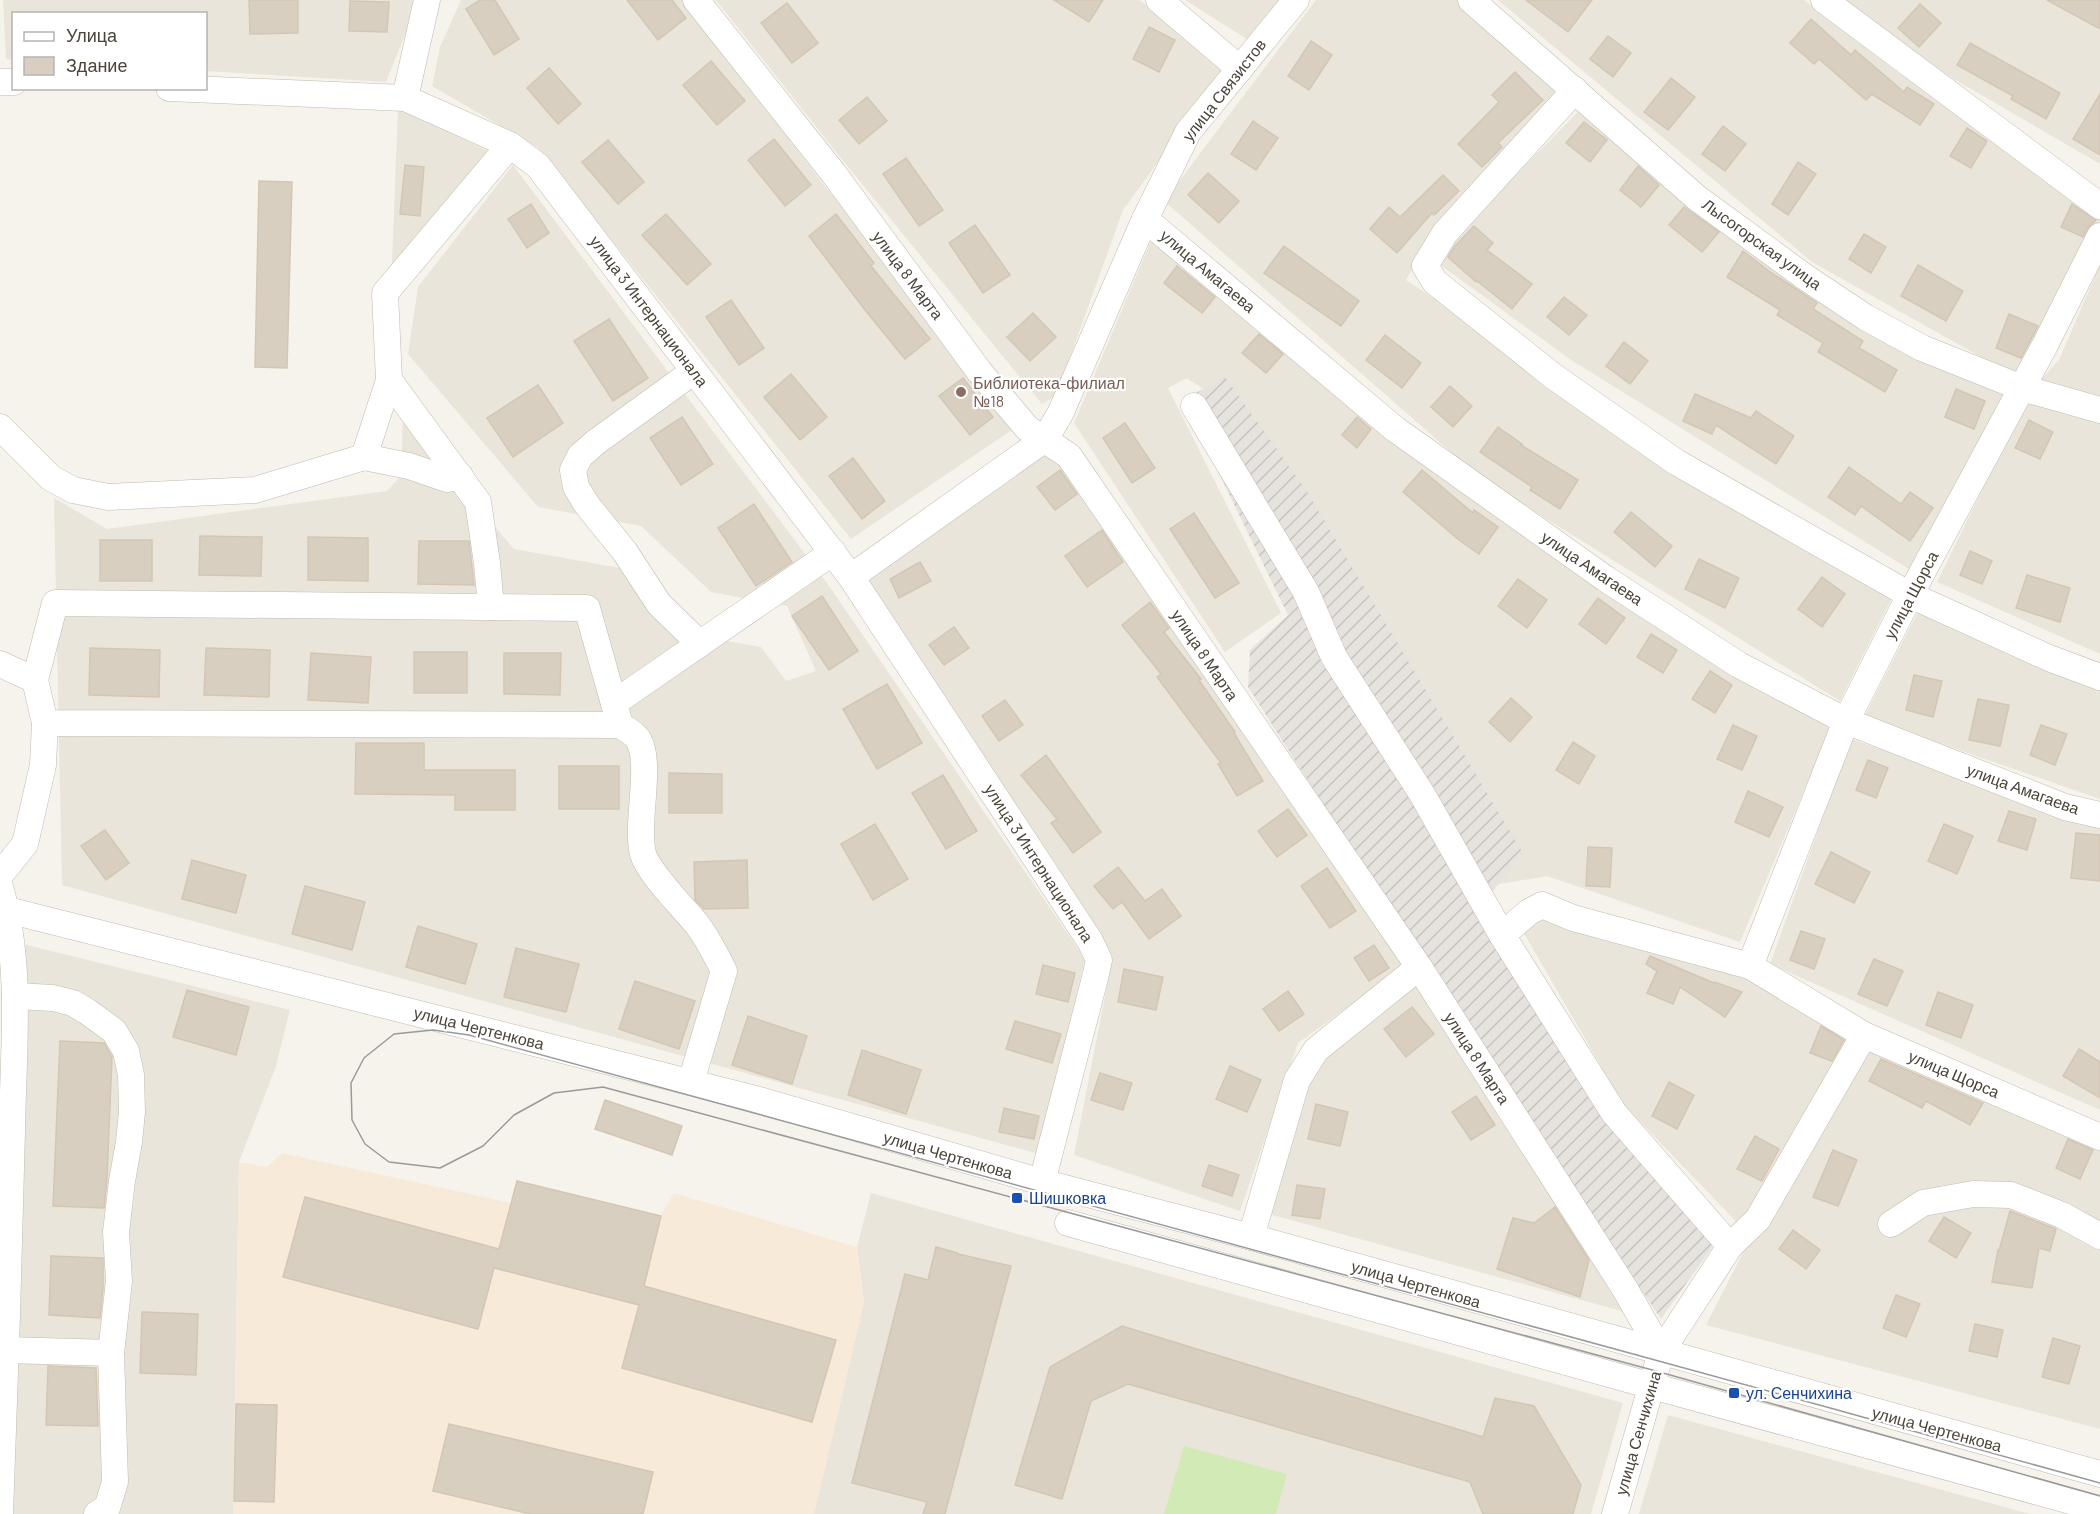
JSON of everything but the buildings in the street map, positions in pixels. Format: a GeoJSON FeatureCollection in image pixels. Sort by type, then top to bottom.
{"type":"FeatureCollection","features":[{"type":"Feature","properties":{"kind":"street"},"geometry":{"type":"LineString","coordinates":[[207,90],[405,98],[427,0]]}},
{"type":"Feature","properties":{"kind":"street","name":"улица 8 Марта"},"geometry":{"type":"LineString","coordinates":[[696,0],[834,174],[980,371],[1027,428],[1069,456],[1419,967],[1625,1289],[1661,1352]]}},
{"type":"Feature","properties":{"kind":"street"},"geometry":{"type":"LineString","coordinates":[[1159,0],[1240,69]]}},
{"type":"Feature","properties":{"kind":"street","name":"улица Связистов"},"geometry":{"type":"LineString","coordinates":[[1045,439],[1060,414],[1145,219],[1188,132],[1296,0]]}},
{"type":"Feature","properties":{"kind":"street","name":"Лысогорская улица"},"geometry":{"type":"LineString","coordinates":[[1471,0],[1697,198],[1815,284],[1922,348],[2022,388],[2100,410]]}},
{"type":"Feature","properties":{"kind":"street"},"geometry":{"type":"LineString","coordinates":[[1824,0],[2100,206]]}},
{"type":"Feature","properties":{"kind":"street"},"geometry":{"type":"LineString","coordinates":[[1575,90],[1445,232],[1425,266],[1435,282],[1553,376],[1676,462],[1910,595],[2049,658],[2100,677]]}},
{"type":"Feature","properties":{"kind":"street","name":"улица 3 Интернационала"},"geometry":{"type":"LineString","coordinates":[[405,98],[510,145],[538,166],[851,577],[1090,941],[1099,960],[1042,1182]]}},
{"type":"Feature","properties":{"kind":"street"},"geometry":{"type":"LineString","coordinates":[[364,457],[389,380],[385,293],[510,145]]}},
{"type":"Feature","properties":{"kind":"street","name":"улица Амагаева"},"geometry":{"type":"LineString","coordinates":[[1145,219],[1395,429],[1606,579],[1739,664],[1846,722],[2066,807],[2100,815]]}},
{"type":"Feature","properties":{"kind":"street","name":"улица Щорса"},"geometry":{"type":"LineString","coordinates":[[1750,966],[1846,722],[1910,595],[2022,388],[2100,236]]}},
{"type":"Feature","properties":{"kind":"street"},"geometry":{"type":"LineString","coordinates":[[694,370],[596,442],[580,456],[573,470],[576,487],[587,505],[625,552],[659,604],[700,644]]}},
{"type":"Feature","properties":{"kind":"street"},"geometry":{"type":"LineString","coordinates":[[389,380],[478,502],[491,607]]}},
{"type":"Feature","properties":{"kind":"street"},"geometry":{"type":"LineString","coordinates":[[1194,406],[1306,592],[1334,657],[1422,794],[1502,935],[1614,1113],[1730,1246]]}},
{"type":"Feature","properties":{"kind":"street"},"geometry":{"type":"LineString","coordinates":[[0,427],[51,478],[73,490],[108,497],[255,490],[364,457],[409,466],[447,479],[460,476]]}},
{"type":"Feature","properties":{"kind":"street"},"geometry":{"type":"LineString","coordinates":[[851,577],[1045,439]]}},
{"type":"Feature","properties":{"kind":"street"},"geometry":{"type":"LineString","coordinates":[[45,723],[617,714],[700,644],[833,552]]}},
{"type":"Feature","properties":{"kind":"street"},"geometry":{"type":"LineString","coordinates":[[0,875],[25,844],[43,765],[45,723],[34,680],[55,603],[587,608],[617,714],[638,739],[641,748],[644,765],[641,827],[643,854],[666,889],[711,944],[724,971],[692,1082]]}},
{"type":"Feature","properties":{"kind":"street"},"geometry":{"type":"LineString","coordinates":[[0,663],[34,680]]}},
{"type":"Feature","properties":{"kind":"street"},"geometry":{"type":"LineString","coordinates":[[0,1514],[6,1350],[4,1293],[10,988],[2,902]]}},
{"type":"Feature","properties":{"kind":"street","name":"улица Чертенкова"},"geometry":{"type":"LineString","coordinates":[[2,902],[753,1098],[1042,1182],[2100,1474]]}},
{"type":"Feature","properties":{"kind":"street","name":"улица Щорса"},"geometry":{"type":"LineString","coordinates":[[1502,935],[1529,912],[1542,905],[1573,918],[1750,966],[1864,1035],[2100,1137]]}},
{"type":"Feature","properties":{"kind":"street"},"geometry":{"type":"LineString","coordinates":[[1251,1238],[1297,1080],[1316,1050],[1419,967]]}},
{"type":"Feature","properties":{"kind":"street"},"geometry":{"type":"LineString","coordinates":[[10,988],[73,1003],[114,1031],[126,1051],[131,1075],[132,1112],[116,1232],[119,1281],[111,1353],[116,1482],[107,1508],[97,1514]]}},
{"type":"Feature","properties":{"kind":"street","name":"улица Сенчихина"},"geometry":{"type":"LineString","coordinates":[[1615,1514],[1661,1352],[1730,1246],[1758,1219],[1864,1035]]}},
{"type":"Feature","properties":{"kind":"street"},"geometry":{"type":"LineString","coordinates":[[1891,1224],[1923,1203],[1973,1194],[2011,1195],[2062,1215],[2100,1236]]}},
{"type":"Feature","properties":{"kind":"street","name":"улица Чертенкова"},"geometry":{"type":"LineString","coordinates":[[1068,1223],[2100,1509]]}},
{"type":"Feature","properties":{"kind":"street"},"geometry":{"type":"LineString","coordinates":[[6,1350],[111,1353]]}},
{"type":"Feature","properties":{"kind":"shaded area"},"geometry":{"type":"Polygon","coordinates":[[[3,0],[419,0],[386,82],[207,71],[207,12],[12,12],[12,60],[6,59],[3,0]]]}},
{"type":"Feature","properties":{"kind":"shaded area"},"geometry":{"type":"Polygon","coordinates":[[[461,0],[684,0],[823,184],[1025,421],[851,539],[538,148],[432,86],[440,47],[461,0]]]}},
{"type":"Feature","properties":{"kind":"shaded area"},"geometry":{"type":"Polygon","coordinates":[[[716,0],[1139,0],[1233,59],[1123,210],[1056,396],[1042,404],[848,167],[716,0]]]}},
{"type":"Feature","properties":{"kind":"shaded area"},"geometry":{"type":"Polygon","coordinates":[[[1185,0],[1284,0],[1250,41],[1185,0]]]}},
{"type":"Feature","properties":{"kind":"shaded area"},"geometry":{"type":"Polygon","coordinates":[[[1316,0],[1458,0],[1560,92],[1442,217],[1406,280],[1691,465],[1897,588],[1840,701],[1482,479],[1164,201],[1316,0]]]}},
{"type":"Feature","properties":{"kind":"shaded area"},"geometry":{"type":"Polygon","coordinates":[[[1498,0],[1804,0],[1897,72],[2100,190],[2100,222],[2045,354],[2020,379],[1812,262],[1498,0]]]}},
{"type":"Feature","properties":{"kind":"shaded area"},"geometry":{"type":"Polygon","coordinates":[[[1839,0],[2100,0],[2100,164],[1899,47],[1839,0]]]}},
{"type":"Feature","properties":{"kind":"shaded area"},"geometry":{"type":"Polygon","coordinates":[[[1587,103],[1797,277],[2007,395],[1909,569],[1571,360],[1439,264],[1452,239],[1587,103]]]}},
{"type":"Feature","properties":{"kind":"shaded area"},"geometry":{"type":"Polygon","coordinates":[[[398,107],[490,152],[392,264],[398,107]]]}},
{"type":"Feature","properties":{"kind":"shaded area"},"geometry":{"type":"Polygon","coordinates":[[[513,165],[827,583],[1085,959],[1039,1154],[62,885],[54,498],[107,529],[387,491],[401,476],[403,419],[514,549],[620,568],[689,634],[761,647],[786,681],[816,671],[787,606],[711,592],[641,526],[538,507],[408,354],[418,287],[513,165]]]}},
{"type":"Feature","properties":{"kind":"shaded area"},"geometry":{"type":"Polygon","coordinates":[[[1160,220],[1468,493],[1832,724],[1740,942],[1547,876],[1494,885],[1205,390],[1187,378],[1168,388],[1281,613],[1225,652],[1074,423],[1160,220]]]}},
{"type":"Feature","properties":{"kind":"shaded area"},"geometry":{"type":"Polygon","coordinates":[[[2100,265],[2100,398],[2036,385],[2059,360],[2100,265]]]}},
{"type":"Feature","properties":{"kind":"shaded area"},"geometry":{"type":"Polygon","coordinates":[[[1225,377],[1306,490],[1523,853],[1481,906],[1713,1246],[1661,1319],[1518,1109],[1248,687],[1250,650],[1288,615],[1183,400],[1225,377]]]}},
{"type":"Feature","properties":{"kind":"shaded area"},"geometry":{"type":"Polygon","coordinates":[[[2027,399],[2100,415],[2100,654],[1937,582],[2027,399]]]}},
{"type":"Feature","properties":{"kind":"shaded area"},"geometry":{"type":"Polygon","coordinates":[[[1037,438],[1072,459],[1404,967],[1298,1043],[1240,1211],[1074,1155],[1112,960],[859,571],[1037,438]]]}},
{"type":"Feature","properties":{"kind":"shaded area"},"geometry":{"type":"Polygon","coordinates":[[[1922,604],[2100,684],[2100,799],[1864,717],[1922,604]]]}},
{"type":"Feature","properties":{"kind":"shaded area"},"geometry":{"type":"Polygon","coordinates":[[[1851,739],[2100,823],[2100,1110],[1770,964],[1851,739]]]}},
{"type":"Feature","properties":{"kind":"shaded area"},"geometry":{"type":"Polygon","coordinates":[[[1553,900],[1879,1034],[2100,1143],[2100,1429],[1706,1325],[1751,1237],[1623,1104],[1519,925],[1553,900]]]}},
{"type":"Feature","properties":{"kind":"shaded area"},"geometry":{"type":"Polygon","coordinates":[[[23,944],[290,1010],[276,1066],[239,1162],[233,1514],[5,1514],[23,944]]]}},
{"type":"Feature","properties":{"kind":"shaded area"},"geometry":{"type":"Polygon","coordinates":[[[1416,985],[1632,1314],[1269,1214],[1316,1059],[1416,985]]]}},
{"type":"Feature","properties":{"kind":"shaded area"},"geometry":{"type":"Polygon","coordinates":[[[282,1153],[511,1203],[517,1181],[661,1215],[674,1193],[857,1247],[864,1302],[814,1514],[233,1514],[239,1162],[267,1167],[282,1153]]]}},
{"type":"Feature","properties":{"kind":"shaded area"},"geometry":{"type":"Polygon","coordinates":[[[871,1193],[1623,1403],[1591,1514],[814,1514],[864,1302],[857,1247],[871,1193]]]}},
{"type":"Feature","properties":{"kind":"shaded area"},"geometry":{"type":"Polygon","coordinates":[[[1668,1415],[2030,1514],[1639,1514],[1668,1415]]]}},
{"type":"Feature","properties":{"kind":"green space"},"geometry":{"type":"Polygon","coordinates":[[[1184,1446],[1287,1474],[1276,1514],[1164,1514],[1184,1446]]]}},
{"type":"Feature","properties":{"kind":"tram line"},"geometry":{"type":"LineString","coordinates":[[2100,1483],[469,1035],[433,1030],[394,1034],[364,1058],[351,1083],[352,1120],[365,1144],[389,1162],[440,1168],[483,1146],[514,1115],[554,1093],[603,1087],[1656,1371],[2100,1496]]}},
{"type":"Feature","properties":{"kind":"place","name":"Библиотека-филиал №18"},"geometry":{"type":"Point","coordinates":[961,392]}},
{"type":"Feature","properties":{"kind":"place","name":"Шишковка"},"geometry":{"type":"Point","coordinates":[1017,1198]}},
{"type":"Feature","properties":{"kind":"place","name":"ул. Сенчихина"},"geometry":{"type":"Point","coordinates":[1734,1393]}}]}
